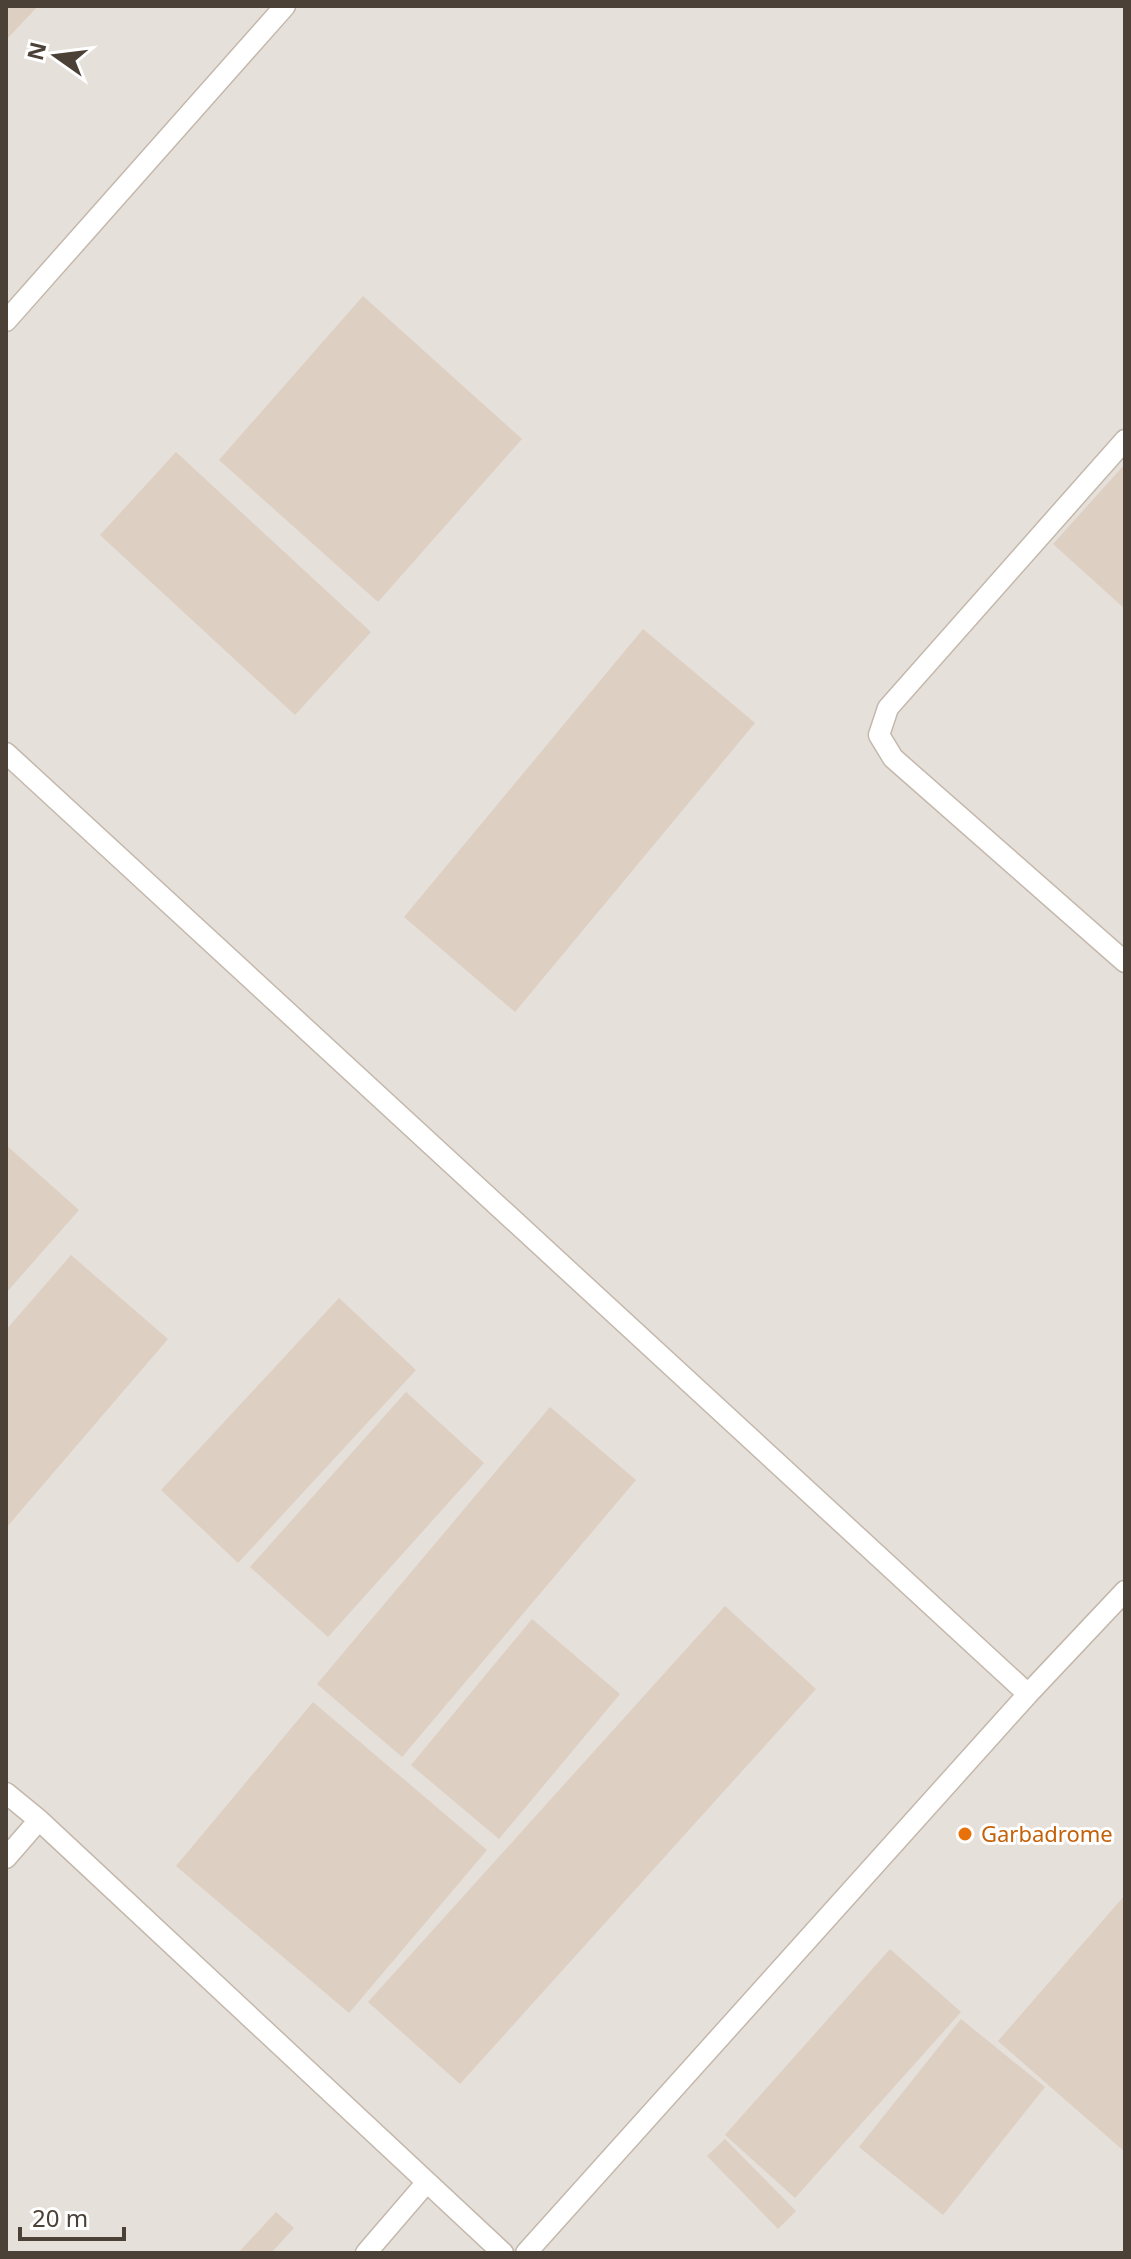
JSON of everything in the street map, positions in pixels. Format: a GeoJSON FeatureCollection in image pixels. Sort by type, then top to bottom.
{"type":"FeatureCollection","features":[{"type":"Feature","properties":{"kind":"lane"},"geometry":{"type":"LineString","coordinates":[[6,321],[285,6]]}},
{"type":"Feature","properties":{"kind":"lane"},"geometry":{"type":"LineString","coordinates":[[1125,440],[888,708],[879,735],[893,758],[1125,962]]}},
{"type":"Feature","properties":{"kind":"lane"},"geometry":{"type":"LineString","coordinates":[[6,753],[1028,1694]]}},
{"type":"Feature","properties":{"kind":"lane"},"geometry":{"type":"LineString","coordinates":[[526,2253],[1028,1694],[1125,1591]]}},
{"type":"Feature","properties":{"kind":"lane"},"geometry":{"type":"LineString","coordinates":[[6,1793],[39,1820],[503,2253]]}},
{"type":"Feature","properties":{"kind":"lane"},"geometry":{"type":"LineString","coordinates":[[6,1858],[39,1820]]}},
{"type":"Feature","properties":{"kind":"lane"},"geometry":{"type":"LineString","coordinates":[[366,2253],[427,2182]]}},
{"type":"Feature","properties":{"kind":"shaded area"},"geometry":{"type":"Polygon","coordinates":[[[6,6],[1125,6],[1125,2253],[6,2253],[6,6]]]}},
{"type":"Feature","properties":{"kind":"building"},"geometry":{"type":"Polygon","coordinates":[[[6,6],[38,6],[6,40],[6,6]]]}},
{"type":"Feature","properties":{"kind":"building"},"geometry":{"type":"Polygon","coordinates":[[[363,296],[522,439],[378,602],[219,460],[363,296]]]}},
{"type":"Feature","properties":{"kind":"building"},"geometry":{"type":"Polygon","coordinates":[[[176,452],[371,632],[295,715],[100,535],[176,452]]]}},
{"type":"Feature","properties":{"kind":"building"},"geometry":{"type":"Polygon","coordinates":[[[1125,464],[1125,609],[1053,544],[1125,464]]]}},
{"type":"Feature","properties":{"kind":"building"},"geometry":{"type":"Polygon","coordinates":[[[643,629],[755,723],[515,1012],[404,917],[643,629]]]}},
{"type":"Feature","properties":{"kind":"building"},"geometry":{"type":"Polygon","coordinates":[[[6,1145],[79,1210],[6,1293],[6,1145]]]}},
{"type":"Feature","properties":{"kind":"building"},"geometry":{"type":"Polygon","coordinates":[[[71,1255],[168,1339],[6,1528],[6,1330],[71,1255]]]}},
{"type":"Feature","properties":{"kind":"building"},"geometry":{"type":"Polygon","coordinates":[[[339,1298],[416,1370],[238,1563],[161,1490],[339,1298]]]}},
{"type":"Feature","properties":{"kind":"building"},"geometry":{"type":"Polygon","coordinates":[[[406,1392],[484,1463],[328,1637],[250,1567],[406,1392]]]}},
{"type":"Feature","properties":{"kind":"building"},"geometry":{"type":"Polygon","coordinates":[[[550,1407],[636,1480],[402,1757],[317,1684],[550,1407]]]}},
{"type":"Feature","properties":{"kind":"building"},"geometry":{"type":"Polygon","coordinates":[[[725,1606],[816,1689],[460,2084],[368,2002],[725,1606]]]}},
{"type":"Feature","properties":{"kind":"building"},"geometry":{"type":"Polygon","coordinates":[[[532,1619],[620,1694],[499,1839],[411,1765],[532,1619]]]}},
{"type":"Feature","properties":{"kind":"building"},"geometry":{"type":"Polygon","coordinates":[[[313,1702],[487,1850],[349,2013],[176,1866],[313,1702]]]}},
{"type":"Feature","properties":{"kind":"building"},"geometry":{"type":"Polygon","coordinates":[[[1125,1895],[1125,2152],[998,2041],[1125,1895]]]}},
{"type":"Feature","properties":{"kind":"building"},"geometry":{"type":"Polygon","coordinates":[[[890,1949],[961,2012],[795,2198],[725,2135],[890,1949]]]}},
{"type":"Feature","properties":{"kind":"building"},"geometry":{"type":"Polygon","coordinates":[[[961,2019],[1045,2087],[943,2215],[859,2147],[961,2019]]]}},
{"type":"Feature","properties":{"kind":"building"},"geometry":{"type":"Polygon","coordinates":[[[725,2139],[796,2211],[778,2229],[707,2156],[725,2139]]]}},
{"type":"Feature","properties":{"kind":"building"},"geometry":{"type":"Polygon","coordinates":[[[276,2212],[294,2228],[271,2253],[238,2253],[276,2212]]]}},
{"type":"Feature","properties":{"kind":"place","name":"Garbadrome"},"geometry":{"type":"Point","coordinates":[965,1834]}}]}
